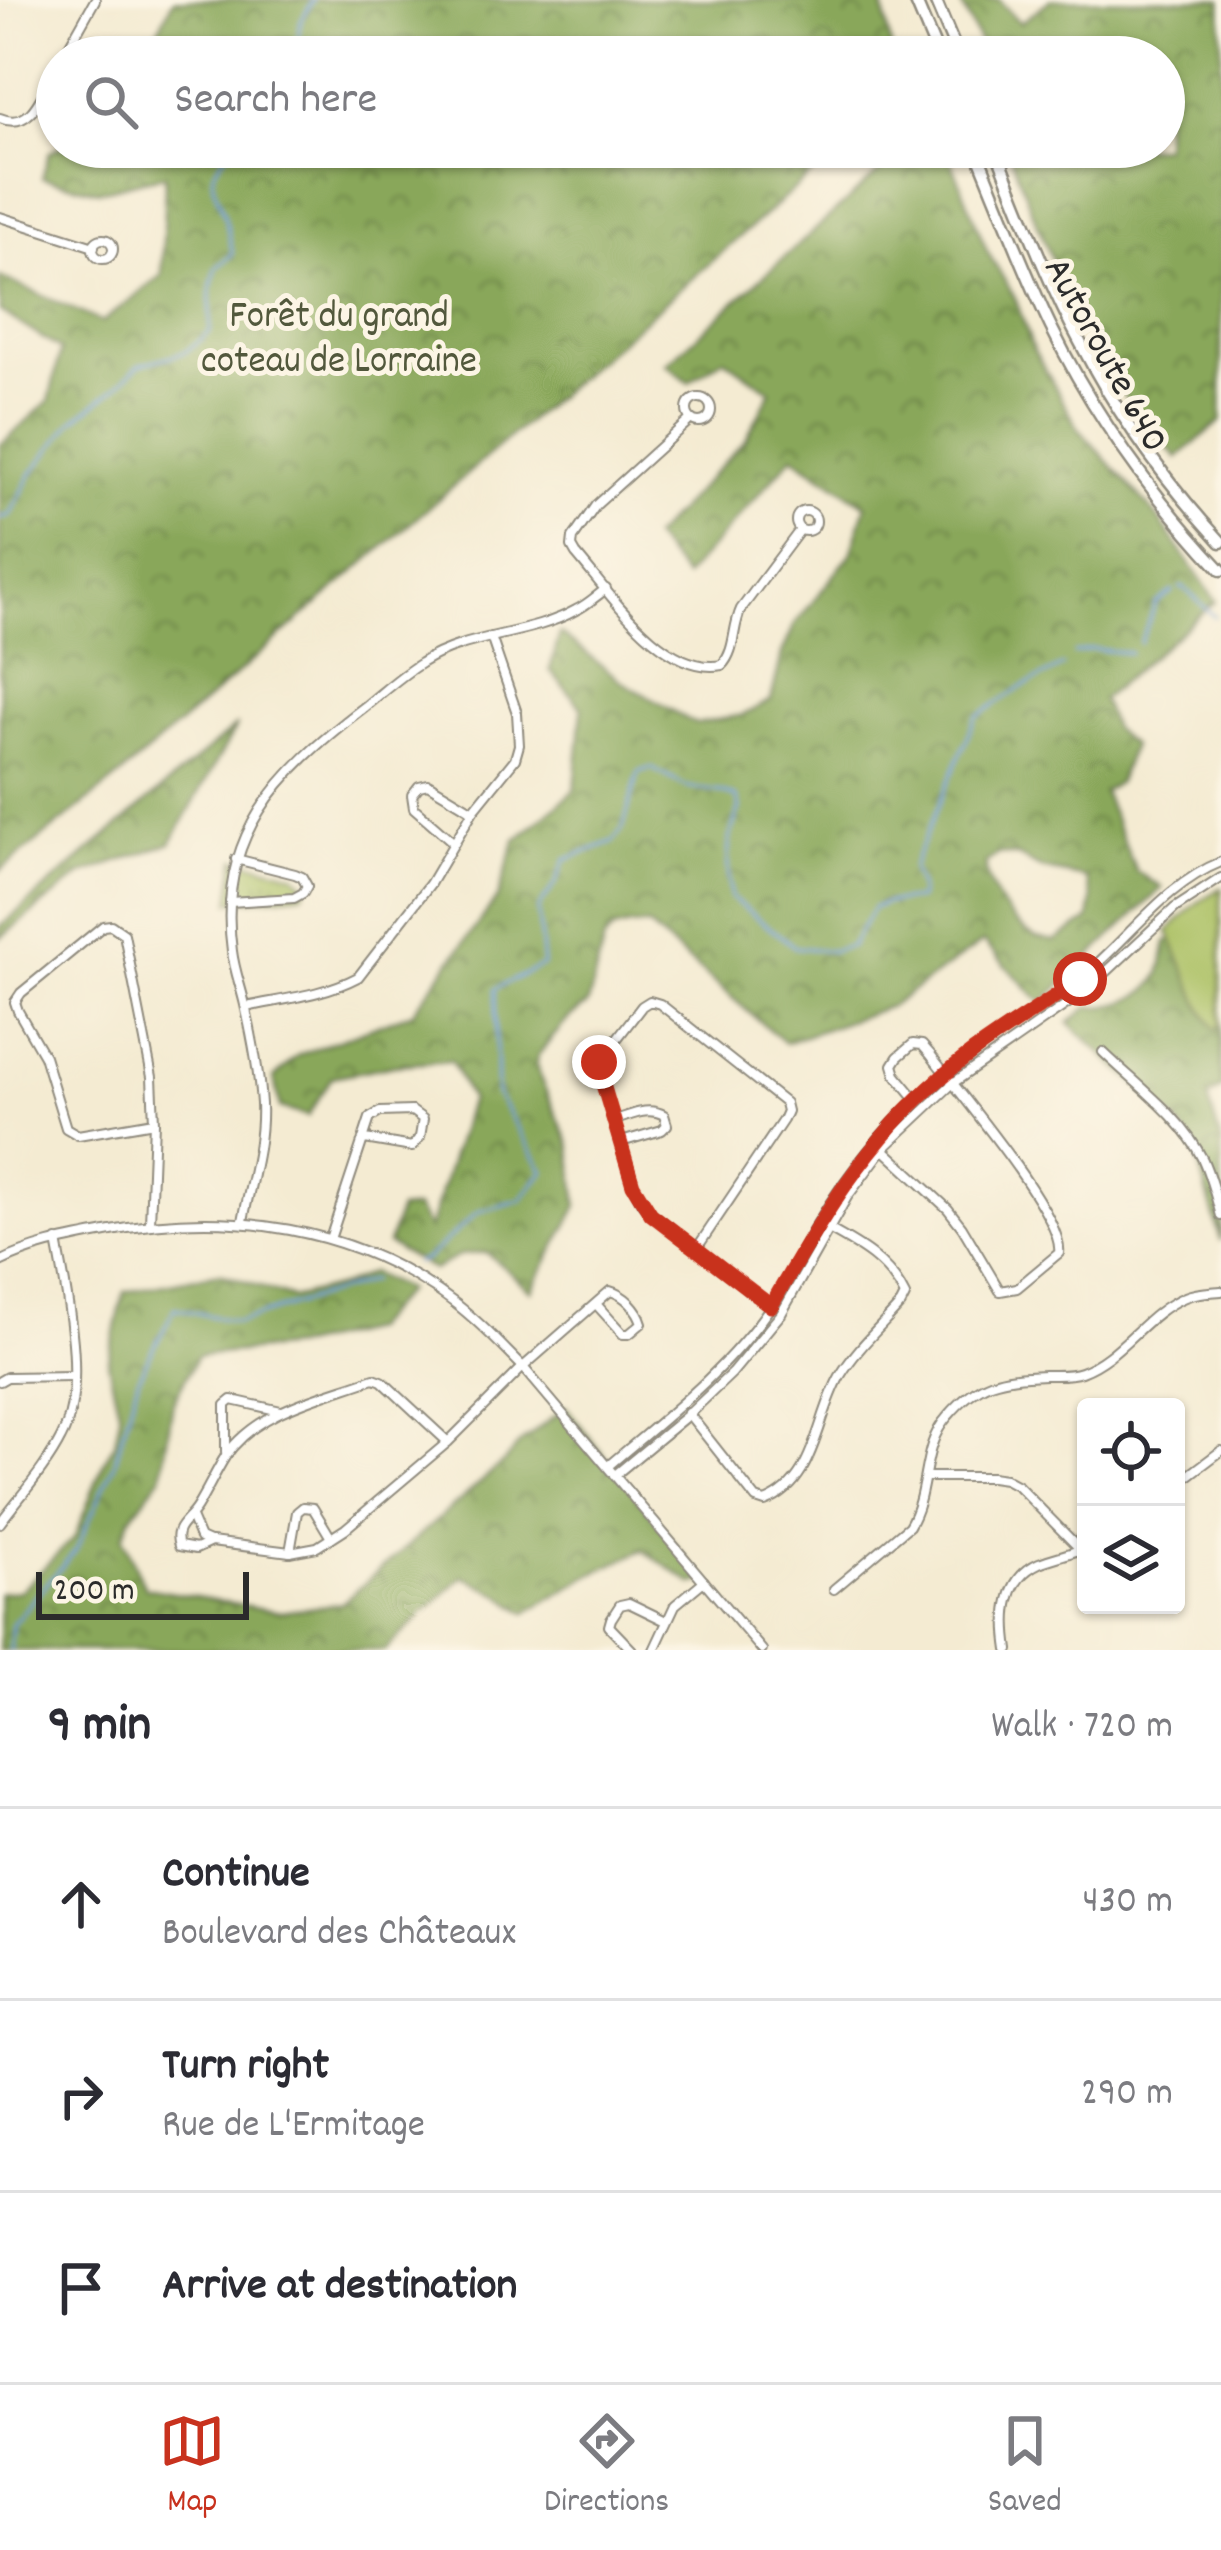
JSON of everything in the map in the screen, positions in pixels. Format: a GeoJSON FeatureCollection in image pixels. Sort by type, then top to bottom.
{"type":"FeatureCollection","features":[{"type":"Feature","properties":{"kind":"highway"},"geometry":{"type":"LineString","coordinates":[[915,0],[930,36]]}},
{"type":"Feature","properties":{"kind":"highway"},"geometry":{"type":"LineString","coordinates":[[935,0],[950,36]]}},
{"type":"Feature","properties":{"kind":"highway","name":"Autoroute 640"},"geometry":{"type":"LineString","coordinates":[[985,168],[1036,294],[1083,387],[1139,472],[1221,570]]}},
{"type":"Feature","properties":{"kind":"highway","name":"Autoroute 640"},"geometry":{"type":"LineString","coordinates":[[1004,168],[1055,291],[1095,371],[1157,465],[1221,542]]}},
{"type":"Feature","properties":{"kind":"street"},"geometry":{"type":"LineString","coordinates":[[74,36],[94,0]]}},
{"type":"Feature","properties":{"kind":"street"},"geometry":{"type":"LineString","coordinates":[[0,118],[19,122],[36,104]]}},
{"type":"Feature","properties":{"kind":"street"},"geometry":{"type":"LineString","coordinates":[[0,218],[94,247]]}},
{"type":"Feature","properties":{"kind":"street"},"geometry":{"type":"LineString","coordinates":[[691,419],[596,505],[573,538],[576,554],[645,634],[675,655],[709,668],[722,665],[732,647],[741,609],[800,530]]}},
{"type":"Feature","properties":{"kind":"street"},"geometry":{"type":"LineString","coordinates":[[243,1221],[260,1135],[261,1104],[232,952],[230,902],[236,860],[251,822],[272,791],[341,724],[422,662],[456,646],[558,618],[606,589]]}},
{"type":"Feature","properties":{"kind":"street"},"geometry":{"type":"LineString","coordinates":[[246,1007],[321,992],[358,976],[440,869],[473,811],[515,759],[517,713],[491,637]]}},
{"type":"Feature","properties":{"kind":"street"},"geometry":{"type":"LineString","coordinates":[[454,843],[414,808],[412,795],[428,784],[473,811]]}},
{"type":"Feature","properties":{"kind":"street"},"geometry":{"type":"LineString","coordinates":[[230,902],[294,898],[307,886],[295,874],[236,860]]}},
{"type":"Feature","properties":{"kind":"street"},"geometry":{"type":"LineString","coordinates":[[612,1470],[727,1359],[771,1306],[818,1223],[916,1099],[945,1073],[1080,979],[1181,883],[1221,862]]}},
{"type":"Feature","properties":{"kind":"street"},"geometry":{"type":"LineString","coordinates":[[612,1470],[689,1414],[732,1373],[781,1314],[879,1146],[953,1083],[1088,990],[1175,908],[1221,878]]}},
{"type":"Feature","properties":{"kind":"street"},"geometry":{"type":"LineString","coordinates":[[150,1223],[154,1122],[152,1077],[124,934],[104,926],[21,993],[18,1011],[44,1056],[71,1133],[154,1122]]}},
{"type":"Feature","properties":{"kind":"street"},"geometry":{"type":"LineString","coordinates":[[697,1248],[787,1111],[785,1103],[660,1004],[650,1001],[599,1062],[633,1185],[651,1214],[781,1314]]}},
{"type":"Feature","properties":{"kind":"street"},"geometry":{"type":"LineString","coordinates":[[879,1146],[948,1209],[1000,1291],[1017,1288],[1059,1252],[1060,1238],[1017,1166],[922,1046],[913,1044],[893,1066],[916,1099]]}},
{"type":"Feature","properties":{"kind":"street"},"geometry":{"type":"LineString","coordinates":[[1103,1052],[1190,1138],[1212,1182],[1221,1216]]}},
{"type":"Feature","properties":{"kind":"street"},"geometry":{"type":"LineString","coordinates":[[615,1120],[656,1110],[667,1125],[621,1142]]}},
{"type":"Feature","properties":{"kind":"street"},"geometry":{"type":"LineString","coordinates":[[330,1240],[370,1118],[380,1112],[412,1111],[423,1119],[420,1137],[412,1147],[365,1139]]}},
{"type":"Feature","properties":{"kind":"street"},"geometry":{"type":"LineString","coordinates":[[0,1262],[57,1241],[150,1223],[243,1221],[330,1240],[410,1274],[485,1328],[523,1367],[762,1650]]}},
{"type":"Feature","properties":{"kind":"street"},"geometry":{"type":"LineString","coordinates":[[681,1405],[756,1499],[776,1498],[794,1483],[840,1376],[904,1296],[884,1265],[818,1223]]}},
{"type":"Feature","properties":{"kind":"street"},"geometry":{"type":"LineString","coordinates":[[0,1523],[61,1439],[72,1411],[72,1323],[57,1241]]}},
{"type":"Feature","properties":{"kind":"street"},"geometry":{"type":"LineString","coordinates":[[834,1589],[909,1526],[917,1513],[928,1453],[944,1420],[968,1395],[1004,1377],[1084,1371],[1169,1305],[1190,1294],[1221,1291]]}},
{"type":"Feature","properties":{"kind":"street"},"geometry":{"type":"LineString","coordinates":[[191,1517],[200,1538],[211,1542],[290,1552],[317,1547],[448,1442],[523,1367],[596,1304],[610,1292],[639,1312],[642,1323],[623,1334],[596,1304]]}},
{"type":"Feature","properties":{"kind":"street"},"geometry":{"type":"LineString","coordinates":[[0,1382],[7,1376],[73,1376]]}},
{"type":"Feature","properties":{"kind":"street"},"geometry":{"type":"LineString","coordinates":[[211,1542],[196,1549],[179,1546],[176,1537],[226,1456],[258,1424],[282,1412],[374,1378],[448,1442]]}},
{"type":"Feature","properties":{"kind":"street"},"geometry":{"type":"LineString","coordinates":[[226,1456],[226,1405],[232,1400],[282,1412]]}},
{"type":"Feature","properties":{"kind":"street"},"geometry":{"type":"LineString","coordinates":[[1185,1478],[1221,1451]]}},
{"type":"Feature","properties":{"kind":"street"},"geometry":{"type":"LineString","coordinates":[[925,1477],[1005,1479],[1077,1541]]}},
{"type":"Feature","properties":{"kind":"street"},"geometry":{"type":"LineString","coordinates":[[290,1552],[297,1512],[303,1507],[313,1508],[331,1538]]}},
{"type":"Feature","properties":{"kind":"street"},"geometry":{"type":"LineString","coordinates":[[1009,1650],[1006,1611],[1012,1590],[1035,1565],[1077,1550]]}},
{"type":"Feature","properties":{"kind":"street"},"geometry":{"type":"LineString","coordinates":[[654,1650],[675,1606],[704,1581]]}},
{"type":"Feature","properties":{"kind":"street"},"geometry":{"type":"LineString","coordinates":[[632,1650],[609,1626],[620,1605],[629,1603],[667,1621]]}},
{"type":"Feature","properties":{"kind":"green space"},"geometry":{"type":"Polygon","coordinates":[[[173,0],[882,0],[889,36],[155,36],[173,0]]]}},
{"type":"Feature","properties":{"kind":"green space"},"geometry":{"type":"Polygon","coordinates":[[[959,0],[999,0],[1020,23],[1050,0],[1221,0],[1221,421],[1177,458],[1128,401],[1091,341],[1015,168],[1185,168],[1185,36],[977,36],[959,0]]]}},
{"type":"Feature","properties":{"kind":"green space","name":"Forêt du grand coteau de Lorraine"},"geometry":{"type":"Polygon","coordinates":[[[45,168],[819,168],[122,774],[0,871],[0,445],[49,401],[61,350],[0,311],[0,277],[102,322],[162,275],[165,175],[99,191],[42,178],[45,168]]]}},
{"type":"Feature","properties":{"kind":"green space"},"geometry":{"type":"Polygon","coordinates":[[[884,168],[954,168],[987,251],[1015,298],[1033,349],[1079,429],[1155,514],[1216,601],[1102,699],[1113,729],[1132,746],[1118,782],[1103,792],[1136,871],[1162,888],[1042,1003],[983,942],[891,1006],[785,1043],[648,926],[613,930],[604,940],[588,1004],[569,1018],[536,1063],[571,1147],[578,1206],[531,1291],[486,1252],[461,1255],[433,1270],[388,1244],[399,1210],[416,1208],[429,1229],[470,1099],[451,1061],[394,1065],[332,1077],[308,1116],[280,1108],[274,1078],[298,1055],[413,1012],[498,897],[515,841],[575,790],[582,708],[550,670],[560,633],[623,682],[696,724],[743,715],[771,700],[795,624],[851,554],[866,505],[793,456],[685,577],[652,538],[746,439],[771,391],[724,358],[689,382],[666,364],[884,168]],[[998,854],[986,863],[995,894],[1018,924],[1035,937],[1055,941],[1089,920],[1092,898],[1086,878],[1042,869],[1018,856],[998,854]]]}},
{"type":"Feature","properties":{"kind":"green space"},"geometry":{"type":"Polygon","coordinates":[[[237,725],[171,843],[83,874],[0,938],[0,927],[237,725]]]}},
{"type":"Feature","properties":{"kind":"green space"},"geometry":{"type":"Polygon","coordinates":[[[236,859],[295,874],[307,886],[303,893],[230,902],[236,859]]]}},
{"type":"Feature","properties":{"kind":"green space"},"geometry":{"type":"Polygon","coordinates":[[[1221,888],[1221,1025],[1216,1030],[1168,931],[1221,888]]]}},
{"type":"Feature","properties":{"kind":"green space"},"geometry":{"type":"Polygon","coordinates":[[[1172,939],[1201,1006],[1216,1029],[1221,1025],[1221,1088],[1208,1098],[1221,1142],[1221,1241],[1193,1143],[1175,1120],[1069,1023],[1089,1007],[1119,1004],[1147,989],[1160,973],[1166,942],[1172,939]]]}},
{"type":"Feature","properties":{"kind":"green space"},"geometry":{"type":"Polygon","coordinates":[[[220,1273],[292,1298],[371,1273],[406,1290],[370,1330],[295,1347],[197,1356],[173,1402],[161,1477],[130,1518],[123,1537],[145,1588],[281,1612],[342,1603],[566,1407],[704,1581],[693,1584],[643,1550],[526,1613],[463,1576],[385,1650],[0,1650],[0,1593],[20,1591],[75,1537],[115,1443],[120,1415],[108,1363],[124,1292],[220,1273]]]}},
{"type":"Feature","properties":{"kind":"waterway"},"geometry":{"type":"LineString","coordinates":[[299,36],[300,23],[313,0]]}},
{"type":"Feature","properties":{"kind":"waterway"},"geometry":{"type":"LineString","coordinates":[[0,518],[10,515],[32,473],[73,421],[139,365],[185,352],[210,332],[216,268],[233,254],[214,186],[216,168]]}},
{"type":"Feature","properties":{"kind":"waterway"},"geometry":{"type":"LineString","coordinates":[[1180,588],[1215,617]]}},
{"type":"Feature","properties":{"kind":"waterway"},"geometry":{"type":"LineString","coordinates":[[1140,643],[1156,603],[1173,591]]}},
{"type":"Feature","properties":{"kind":"waterway"},"geometry":{"type":"LineString","coordinates":[[1074,653],[1093,649],[1130,653]]}},
{"type":"Feature","properties":{"kind":"waterway"},"geometry":{"type":"LineString","coordinates":[[416,1263],[478,1212],[521,1200],[544,1171],[497,1095],[495,989],[543,965],[538,909],[565,860],[614,841],[623,828],[639,772],[651,768],[689,788],[737,798],[740,808],[728,852],[731,898],[795,947],[832,951],[851,946],[873,908],[918,899],[920,889],[912,868],[976,717],[1063,666]]}},
{"type":"Feature","properties":{"kind":"waterway"},"geometry":{"type":"LineString","coordinates":[[10,1650],[12,1624],[76,1550],[114,1465],[139,1376],[175,1308],[238,1322],[371,1281]]}},
{"type":"Feature","properties":{"kind":"route"},"geometry":{"type":"LineString","coordinates":[[599,1062],[642,1203],[771,1306],[818,1223],[875,1142],[945,1073],[1080,979]]}}]}
